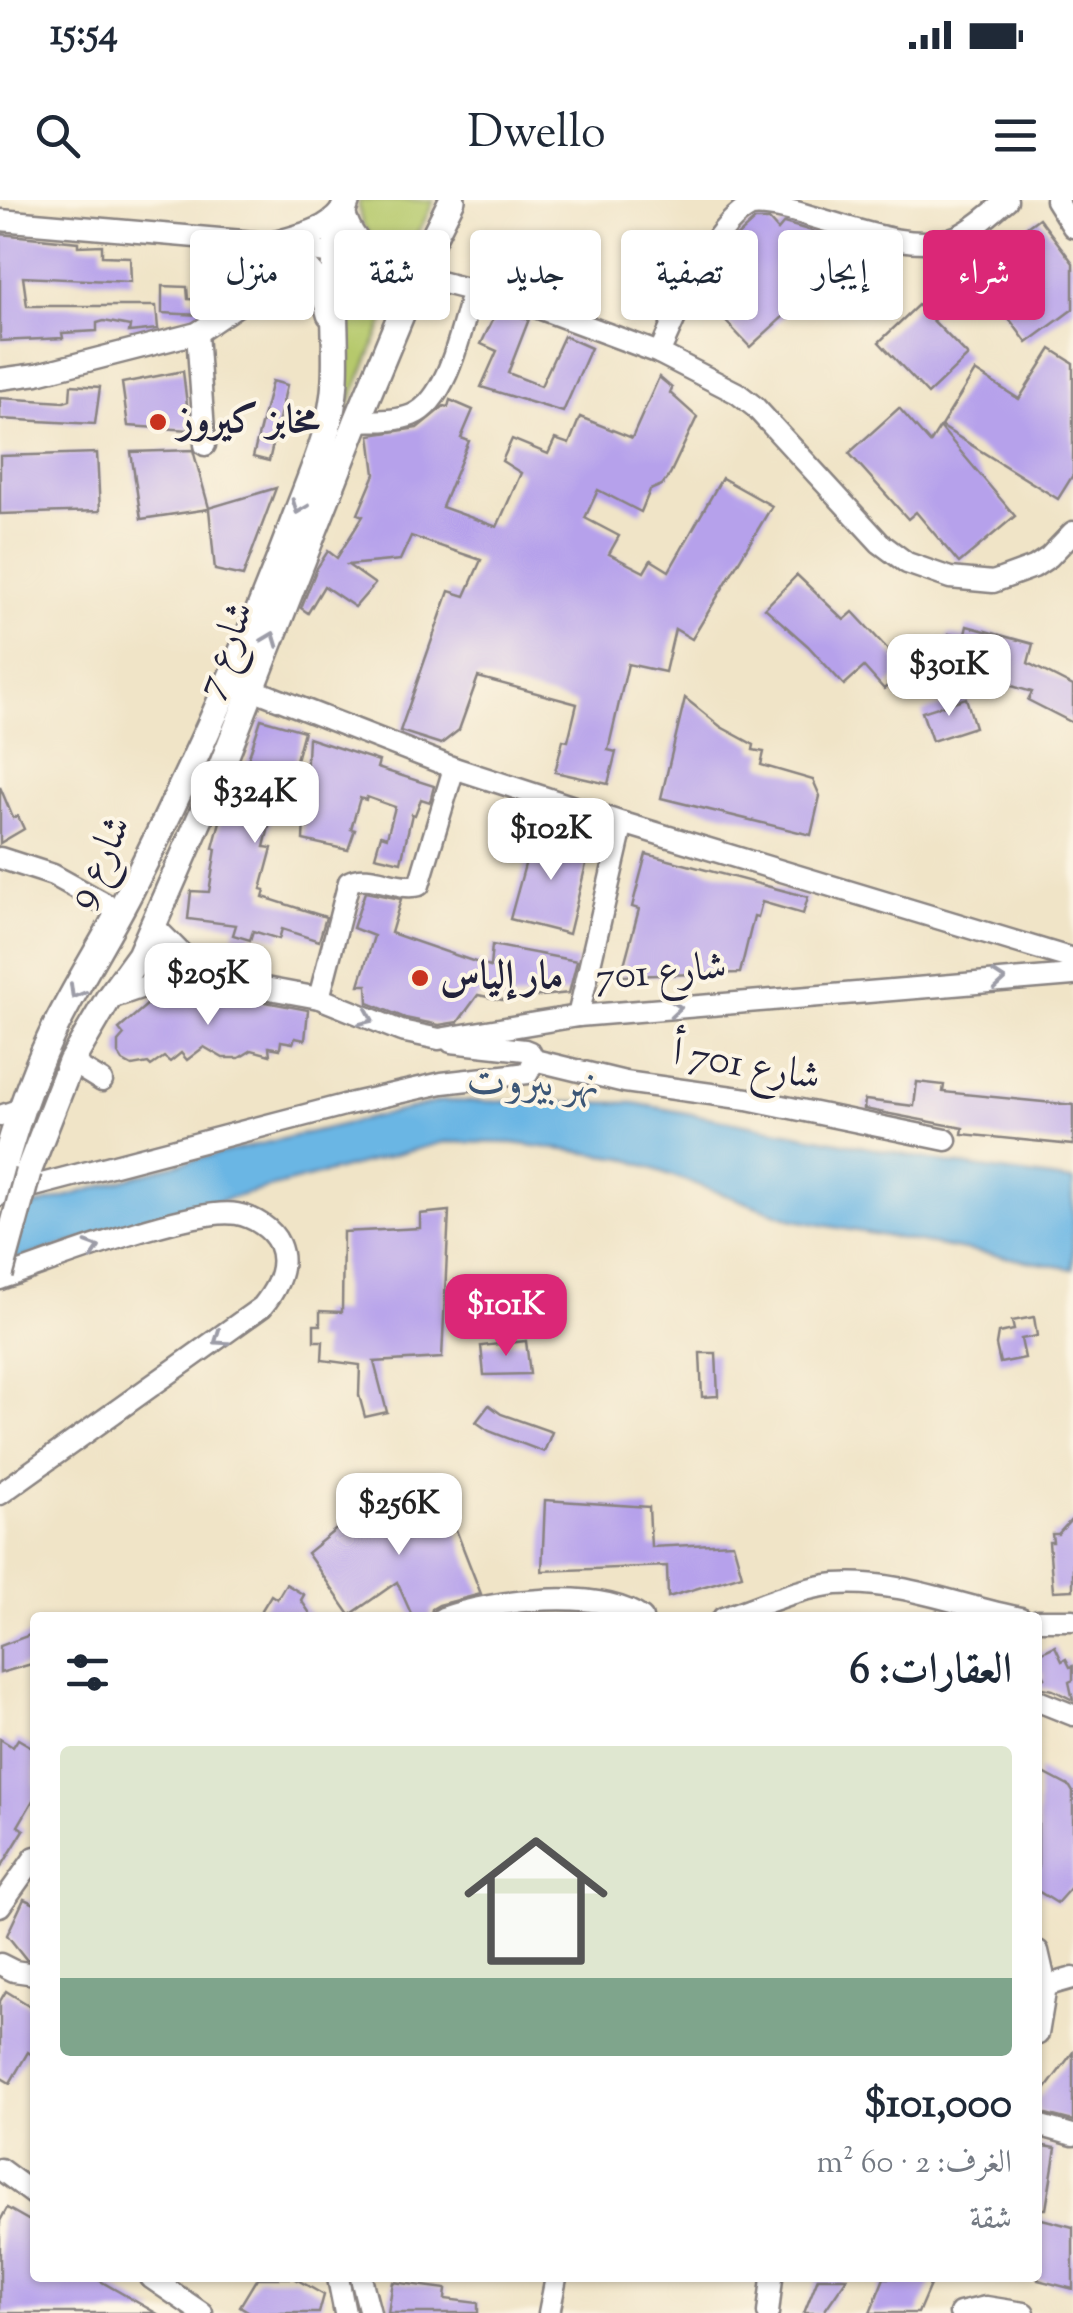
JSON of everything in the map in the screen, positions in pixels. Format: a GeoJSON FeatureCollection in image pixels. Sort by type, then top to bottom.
{"type":"FeatureCollection","features":[{"type":"Feature","properties":{"kind":"main road"},"geometry":{"type":"LineString","coordinates":[[437,230],[452,201]]}},
{"type":"Feature","properties":{"kind":"main road"},"geometry":{"type":"LineString","coordinates":[[344,206],[351,230]]}},
{"type":"Feature","properties":{"kind":"main road"},"geometry":{"type":"LineString","coordinates":[[314,233],[336,221],[344,206]]}},
{"type":"Feature","properties":{"kind":"main road"},"geometry":{"type":"LineString","coordinates":[[314,279],[329,310],[344,418]]}},
{"type":"Feature","properties":{"kind":"main road"},"geometry":{"type":"LineString","coordinates":[[336,320],[336,353]]}},
{"type":"Feature","properties":{"kind":"main road"},"geometry":{"type":"LineString","coordinates":[[344,418],[395,320]]}},
{"type":"Feature","properties":{"kind":"main road","name":"شارع 7"},"geometry":{"type":"LineString","coordinates":[[0,1277],[28,1172],[72,1062],[108,999],[140,955],[252,689],[344,418]]}},
{"type":"Feature","properties":{"kind":"main road","name":"شارع 9"},"geometry":{"type":"LineString","coordinates":[[0,1177],[10,1112],[120,912],[188,772],[284,546],[344,418]]}},
{"type":"Feature","properties":{"kind":"main road"},"geometry":{"type":"LineString","coordinates":[[140,955],[135,953],[130,939],[182,817],[188,772]]}},
{"type":"Feature","properties":{"kind":"street"},"geometry":{"type":"LineString","coordinates":[[659,353],[708,251],[749,207],[764,202],[784,204],[816,210],[882,232],[941,241],[970,229],[1008,200]]}},
{"type":"Feature","properties":{"kind":"street"},"geometry":{"type":"LineString","coordinates":[[1056,200],[1073,227]]}},
{"type":"Feature","properties":{"kind":"street"},"geometry":{"type":"LineString","coordinates":[[0,220],[190,237]]}},
{"type":"Feature","properties":{"kind":"street"},"geometry":{"type":"LineString","coordinates":[[344,418],[407,417],[433,401],[470,299]]}},
{"type":"Feature","properties":{"kind":"street"},"geometry":{"type":"LineString","coordinates":[[0,379],[36,374],[198,333],[217,320]]}},
{"type":"Feature","properties":{"kind":"street"},"geometry":{"type":"LineString","coordinates":[[571,320],[659,353],[737,393],[755,407],[880,543],[907,563],[950,578],[993,582],[1049,558],[1073,532]]}},
{"type":"Feature","properties":{"kind":"street"},"geometry":{"type":"LineString","coordinates":[[198,333],[206,446]]}},
{"type":"Feature","properties":{"kind":"street"},"geometry":{"type":"LineString","coordinates":[[252,689],[454,768],[624,824],[1073,959]]}},
{"type":"Feature","properties":{"kind":"street"},"geometry":{"type":"LineString","coordinates":[[319,998],[349,882],[357,878],[408,887],[419,885],[454,768]]}},
{"type":"Feature","properties":{"kind":"street"},"geometry":{"type":"LineString","coordinates":[[578,1016],[624,824]]}},
{"type":"Feature","properties":{"kind":"street"},"geometry":{"type":"LineString","coordinates":[[0,858],[53,875],[120,912]]}},
{"type":"Feature","properties":{"kind":"street"},"geometry":{"type":"LineString","coordinates":[[153,925],[206,977]]}},
{"type":"Feature","properties":{"kind":"street","name":"شارع 701"},"geometry":{"type":"LineString","coordinates":[[108,999],[158,982],[206,977],[319,998],[415,1036],[439,1040],[578,1016],[1073,974]]}},
{"type":"Feature","properties":{"kind":"street","name":"شارع 701 أ"},"geometry":{"type":"LineString","coordinates":[[439,1040],[477,1048],[524,1050],[534,1060],[625,1082],[747,1099],[946,1140]]}},
{"type":"Feature","properties":{"kind":"street"},"geometry":{"type":"LineString","coordinates":[[0,1196],[383,1096],[442,1083],[528,1073],[534,1060]]}},
{"type":"Feature","properties":{"kind":"street"},"geometry":{"type":"LineString","coordinates":[[72,1062],[102,1081]]}},
{"type":"Feature","properties":{"kind":"street"},"geometry":{"type":"LineString","coordinates":[[0,1277],[211,1214],[236,1214],[256,1220],[280,1246],[283,1264],[276,1290],[262,1308],[0,1494]]}},
{"type":"Feature","properties":{"kind":"street"},"geometry":{"type":"LineString","coordinates":[[0,1481],[29,1473]]}},
{"type":"Feature","properties":{"kind":"street"},"geometry":{"type":"LineString","coordinates":[[740,1612],[835,1584],[876,1585],[995,1612]]}},
{"type":"Feature","properties":{"kind":"street"},"geometry":{"type":"LineString","coordinates":[[466,1612],[489,1606],[581,1598],[620,1605],[632,1612]]}},
{"type":"Feature","properties":{"kind":"street"},"geometry":{"type":"LineString","coordinates":[[1042,1620],[1073,1620]]}},
{"type":"Feature","properties":{"kind":"street"},"geometry":{"type":"LineString","coordinates":[[1042,1703],[1073,1715]]}},
{"type":"Feature","properties":{"kind":"street"},"geometry":{"type":"LineString","coordinates":[[0,1906],[30,1864]]}},
{"type":"Feature","properties":{"kind":"street"},"geometry":{"type":"LineString","coordinates":[[0,1964],[30,1973]]}},
{"type":"Feature","properties":{"kind":"street"},"geometry":{"type":"LineString","coordinates":[[1042,1987],[1073,1978]]}},
{"type":"Feature","properties":{"kind":"street"},"geometry":{"type":"LineString","coordinates":[[1042,2126],[1073,2135]]}},
{"type":"Feature","properties":{"kind":"street"},"geometry":{"type":"LineString","coordinates":[[0,2170],[30,2191]]}},
{"type":"Feature","properties":{"kind":"street"},"geometry":{"type":"LineString","coordinates":[[158,2282],[202,2313]]}},
{"type":"Feature","properties":{"kind":"street"},"geometry":{"type":"LineString","coordinates":[[339,2282],[345,2313]]}},
{"type":"Feature","properties":{"kind":"street"},"geometry":{"type":"LineString","coordinates":[[362,2282],[370,2313]]}},
{"type":"Feature","properties":{"kind":"street"},"geometry":{"type":"LineString","coordinates":[[549,2313],[555,2282]]}},
{"type":"Feature","properties":{"kind":"street"},"geometry":{"type":"LineString","coordinates":[[768,2313],[772,2282]]}},
{"type":"Feature","properties":{"kind":"street"},"geometry":{"type":"LineString","coordinates":[[960,2313],[986,2307],[1024,2313]]}},
{"type":"Feature","properties":{"kind":"green space"},"geometry":{"type":"Polygon","coordinates":[[[359,200],[434,200],[419,230],[367,230],[359,200]]]}},
{"type":"Feature","properties":{"kind":"green space"},"geometry":{"type":"Polygon","coordinates":[[[349,320],[384,320],[343,419],[349,320]]]}},
{"type":"Feature","properties":{"kind":"water"},"geometry":{"type":"Polygon","coordinates":[[[442,1101],[634,1103],[953,1164],[1073,1181],[1073,1269],[794,1220],[624,1158],[513,1143],[444,1142],[196,1207],[0,1264],[0,1216],[185,1162],[442,1101]]]}},
{"type":"Feature","properties":{"kind":"building"},"geometry":{"type":"Polygon","coordinates":[[[1039,218],[1073,263],[1073,309],[1027,343],[1010,320],[1045,320],[1045,230],[1023,230],[1039,218]]]}},
{"type":"Feature","properties":{"kind":"building"},"geometry":{"type":"Polygon","coordinates":[[[755,220],[769,220],[778,230],[780,320],[750,347],[725,320],[758,320],[758,230],[744,230],[755,220]]]}},
{"type":"Feature","properties":{"kind":"building"},"geometry":{"type":"Polygon","coordinates":[[[784,223],[808,230],[778,230],[784,223]]]}},
{"type":"Feature","properties":{"kind":"building"},"geometry":{"type":"Polygon","coordinates":[[[0,234],[78,242],[78,246],[102,245],[102,256],[130,257],[131,282],[23,277],[27,306],[156,306],[158,329],[129,332],[130,326],[104,321],[97,323],[97,331],[62,333],[63,338],[0,341],[0,234]]]}},
{"type":"Feature","properties":{"kind":"building"},"geometry":{"type":"Polygon","coordinates":[[[162,286],[187,287],[190,314],[162,313],[162,286]]]}},
{"type":"Feature","properties":{"kind":"building"},"geometry":{"type":"Polygon","coordinates":[[[918,305],[923,310],[923,320],[933,320],[968,356],[928,394],[879,342],[918,305]]]}},
{"type":"Feature","properties":{"kind":"building"},"geometry":{"type":"Polygon","coordinates":[[[493,320],[529,320],[508,373],[541,386],[564,336],[591,348],[563,412],[481,387],[497,351],[481,344],[493,320]]]}},
{"type":"Feature","properties":{"kind":"building"},"geometry":{"type":"Polygon","coordinates":[[[1051,349],[1073,363],[1073,475],[1058,499],[941,426],[975,371],[1019,399],[1051,349]]]}},
{"type":"Feature","properties":{"kind":"building"},"geometry":{"type":"Polygon","coordinates":[[[183,371],[190,430],[128,426],[122,383],[183,371]]]}},
{"type":"Feature","properties":{"kind":"building"},"geometry":{"type":"Polygon","coordinates":[[[659,377],[672,388],[670,393],[697,417],[670,474],[662,485],[650,490],[641,512],[598,490],[585,518],[619,536],[609,554],[644,572],[651,560],[669,571],[722,478],[772,506],[692,639],[675,629],[665,672],[628,664],[608,750],[616,752],[608,784],[555,772],[577,704],[478,677],[459,730],[441,744],[400,731],[449,591],[465,596],[481,560],[411,536],[400,560],[348,565],[375,584],[355,607],[324,586],[308,613],[301,608],[328,551],[337,558],[363,516],[358,514],[375,474],[370,435],[417,428],[444,406],[448,407],[450,400],[473,410],[461,438],[469,441],[442,507],[497,527],[521,473],[502,461],[512,439],[548,454],[555,439],[569,444],[580,417],[632,438],[659,377]]]}},
{"type":"Feature","properties":{"kind":"building"},"geometry":{"type":"Polygon","coordinates":[[[272,381],[287,385],[269,461],[253,457],[272,381]]]}},
{"type":"Feature","properties":{"kind":"building"},"geometry":{"type":"Polygon","coordinates":[[[71,385],[100,387],[95,424],[0,419],[0,398],[64,402],[70,400],[71,385]]]}},
{"type":"Feature","properties":{"kind":"building"},"geometry":{"type":"Polygon","coordinates":[[[899,408],[930,443],[940,427],[1015,516],[959,563],[916,512],[908,519],[849,453],[899,408]]]}},
{"type":"Feature","properties":{"kind":"building"},"geometry":{"type":"Polygon","coordinates":[[[193,450],[209,508],[276,488],[243,576],[215,570],[209,509],[141,519],[131,452],[193,450]]]}},
{"type":"Feature","properties":{"kind":"building"},"geometry":{"type":"Polygon","coordinates":[[[97,453],[100,511],[0,514],[0,456],[97,453]]]}},
{"type":"Feature","properties":{"kind":"building"},"geometry":{"type":"Polygon","coordinates":[[[797,575],[844,620],[853,612],[906,669],[884,689],[864,667],[844,685],[765,608],[797,575]]]}},
{"type":"Feature","properties":{"kind":"building"},"geometry":{"type":"Polygon","coordinates":[[[967,626],[1033,644],[1028,663],[1073,686],[1073,723],[1028,700],[1032,692],[955,669],[958,658],[943,654],[949,634],[964,638],[967,626]]]}},
{"type":"Feature","properties":{"kind":"building"},"geometry":{"type":"Polygon","coordinates":[[[685,698],[721,727],[754,745],[753,750],[764,752],[761,765],[813,780],[820,796],[811,835],[661,798],[685,698]]]}},
{"type":"Feature","properties":{"kind":"building"},"geometry":{"type":"Polygon","coordinates":[[[966,698],[975,727],[932,741],[922,712],[966,698]]]}},
{"type":"Feature","properties":{"kind":"building"},"geometry":{"type":"Polygon","coordinates":[[[261,719],[304,731],[280,817],[272,815],[264,847],[272,848],[261,889],[265,890],[263,897],[326,917],[319,941],[282,929],[279,939],[253,931],[250,940],[233,935],[236,925],[188,919],[191,891],[209,892],[216,849],[213,848],[222,814],[230,816],[261,719]]]}},
{"type":"Feature","properties":{"kind":"building"},"geometry":{"type":"Polygon","coordinates":[[[308,738],[379,761],[377,768],[434,786],[430,802],[421,799],[415,815],[412,814],[401,862],[375,856],[381,835],[387,837],[395,807],[367,797],[360,798],[348,850],[303,840],[308,738]]]}},
{"type":"Feature","properties":{"kind":"building"},"geometry":{"type":"Polygon","coordinates":[[[0,787],[13,818],[18,816],[24,829],[0,843],[0,787]]]}},
{"type":"Feature","properties":{"kind":"building"},"geometry":{"type":"Polygon","coordinates":[[[534,832],[591,844],[569,934],[510,919],[534,832]]]}},
{"type":"Feature","properties":{"kind":"building"},"geometry":{"type":"Polygon","coordinates":[[[646,854],[808,897],[803,914],[762,902],[758,917],[754,916],[740,973],[621,976],[639,909],[632,907],[646,854]]]}},
{"type":"Feature","properties":{"kind":"building"},"geometry":{"type":"Polygon","coordinates":[[[365,892],[401,899],[391,933],[490,967],[492,945],[577,961],[569,993],[502,1000],[478,995],[458,1022],[439,1025],[405,1018],[368,1003],[367,985],[359,985],[374,936],[353,928],[365,892]]]}},
{"type":"Feature","properties":{"kind":"building"},"geometry":{"type":"Polygon","coordinates":[[[181,993],[234,996],[308,1010],[305,1040],[281,1041],[280,1049],[269,1047],[270,1055],[252,1050],[239,1058],[223,1058],[204,1047],[187,1060],[181,1053],[170,1062],[164,1057],[151,1066],[132,1066],[123,1061],[118,1042],[124,1035],[119,1029],[156,997],[181,993]]]}},
{"type":"Feature","properties":{"kind":"building"},"geometry":{"type":"Polygon","coordinates":[[[917,1082],[944,1085],[943,1092],[1073,1105],[1073,1145],[962,1134],[963,1128],[864,1109],[865,1100],[914,1106],[917,1082]]]}},
{"type":"Feature","properties":{"kind":"building"},"geometry":{"type":"Polygon","coordinates":[[[449,1211],[442,1358],[374,1362],[387,1412],[365,1417],[359,1395],[360,1365],[322,1360],[323,1341],[314,1341],[314,1325],[320,1325],[320,1311],[342,1312],[343,1232],[420,1228],[420,1214],[449,1211]]]}},
{"type":"Feature","properties":{"kind":"building"},"geometry":{"type":"Polygon","coordinates":[[[1034,1317],[1037,1336],[1021,1339],[1025,1358],[1000,1363],[998,1333],[1014,1330],[1012,1321],[1034,1317]]]}},
{"type":"Feature","properties":{"kind":"building"},"geometry":{"type":"Polygon","coordinates":[[[526,1341],[530,1374],[484,1375],[481,1346],[526,1341]]]}},
{"type":"Feature","properties":{"kind":"building"},"geometry":{"type":"Polygon","coordinates":[[[700,1353],[716,1353],[718,1396],[702,1397],[700,1353]]]}},
{"type":"Feature","properties":{"kind":"building"},"geometry":{"type":"Polygon","coordinates":[[[489,1405],[501,1414],[552,1432],[544,1452],[476,1422],[489,1405]]]}},
{"type":"Feature","properties":{"kind":"building"},"geometry":{"type":"Polygon","coordinates":[[[440,1489],[481,1594],[439,1605],[431,1612],[410,1612],[397,1582],[354,1612],[348,1612],[307,1553],[351,1517],[356,1528],[440,1489]]]}},
{"type":"Feature","properties":{"kind":"building"},"geometry":{"type":"Polygon","coordinates":[[[545,1500],[649,1507],[651,1547],[733,1543],[742,1575],[668,1597],[667,1566],[542,1571],[545,1500]]]}},
{"type":"Feature","properties":{"kind":"building"},"geometry":{"type":"Polygon","coordinates":[[[1073,1518],[1073,1590],[1053,1591],[1049,1542],[1053,1542],[1052,1534],[1058,1534],[1073,1518]]]}},
{"type":"Feature","properties":{"kind":"building"},"geometry":{"type":"Polygon","coordinates":[[[286,1584],[304,1595],[301,1600],[309,1612],[261,1612],[271,1595],[277,1599],[286,1584]]]}},
{"type":"Feature","properties":{"kind":"building"},"geometry":{"type":"Polygon","coordinates":[[[30,1635],[30,1664],[0,1673],[0,1646],[30,1635]]]}},
{"type":"Feature","properties":{"kind":"building"},"geometry":{"type":"Polygon","coordinates":[[[1055,1646],[1062,1661],[1066,1659],[1073,1666],[1073,1680],[1069,1682],[1073,1700],[1042,1688],[1042,1652],[1055,1646]]]}},
{"type":"Feature","properties":{"kind":"building"},"geometry":{"type":"Polygon","coordinates":[[[0,1739],[13,1747],[18,1739],[30,1746],[30,1806],[18,1826],[24,1830],[0,1869],[0,1739]]]}},
{"type":"Feature","properties":{"kind":"building"},"geometry":{"type":"Polygon","coordinates":[[[1042,1772],[1073,1792],[1073,1885],[1057,1903],[1042,1894],[1042,1772]]]}},
{"type":"Feature","properties":{"kind":"building"},"geometry":{"type":"Polygon","coordinates":[[[24,1899],[30,1902],[30,1959],[7,1935],[24,1899]]]}},
{"type":"Feature","properties":{"kind":"building"},"geometry":{"type":"Polygon","coordinates":[[[6,1991],[30,2006],[30,2053],[10,2083],[0,2077],[0,2001],[6,1991]]]}},
{"type":"Feature","properties":{"kind":"building"},"geometry":{"type":"Polygon","coordinates":[[[1073,2052],[1073,2121],[1042,2113],[1042,2094],[1073,2052]]]}},
{"type":"Feature","properties":{"kind":"building"},"geometry":{"type":"Polygon","coordinates":[[[1042,2146],[1056,2148],[1046,2209],[1042,2209],[1042,2146]]]}},
{"type":"Feature","properties":{"kind":"building"},"geometry":{"type":"Polygon","coordinates":[[[7,2208],[30,2221],[30,2282],[102,2282],[156,2313],[0,2313],[0,2221],[7,2208]]]}},
{"type":"Feature","properties":{"kind":"building"},"geometry":{"type":"Polygon","coordinates":[[[1042,2219],[1073,2227],[1073,2289],[1042,2281],[1042,2219]]]}},
{"type":"Feature","properties":{"kind":"building"},"geometry":{"type":"Polygon","coordinates":[[[255,2282],[301,2282],[324,2295],[319,2313],[251,2313],[240,2306],[255,2282]]]}},
{"type":"Feature","properties":{"kind":"building"},"geometry":{"type":"Polygon","coordinates":[[[393,2282],[446,2289],[445,2299],[478,2303],[478,2313],[388,2313],[393,2282]]]}},
{"type":"Feature","properties":{"kind":"building"},"geometry":{"type":"Polygon","coordinates":[[[816,2282],[844,2282],[823,2313],[804,2313],[816,2282]]]}},
{"type":"Feature","properties":{"kind":"building"},"geometry":{"type":"Polygon","coordinates":[[[882,2282],[931,2282],[918,2313],[870,2313],[882,2282]]]}},
{"type":"Feature","properties":{"kind":"place","name":"مخابز كيروز"},"geometry":{"type":"Point","coordinates":[158,422]}},
{"type":"Feature","properties":{"kind":"place","name":"مار إلياس"},"geometry":{"type":"Point","coordinates":[420,978]}},
{"type":"Feature","properties":{"kind":"water label","name":"نهر بيروت"},"geometry":{"type":"Point","coordinates":[534,1085]}}]}
